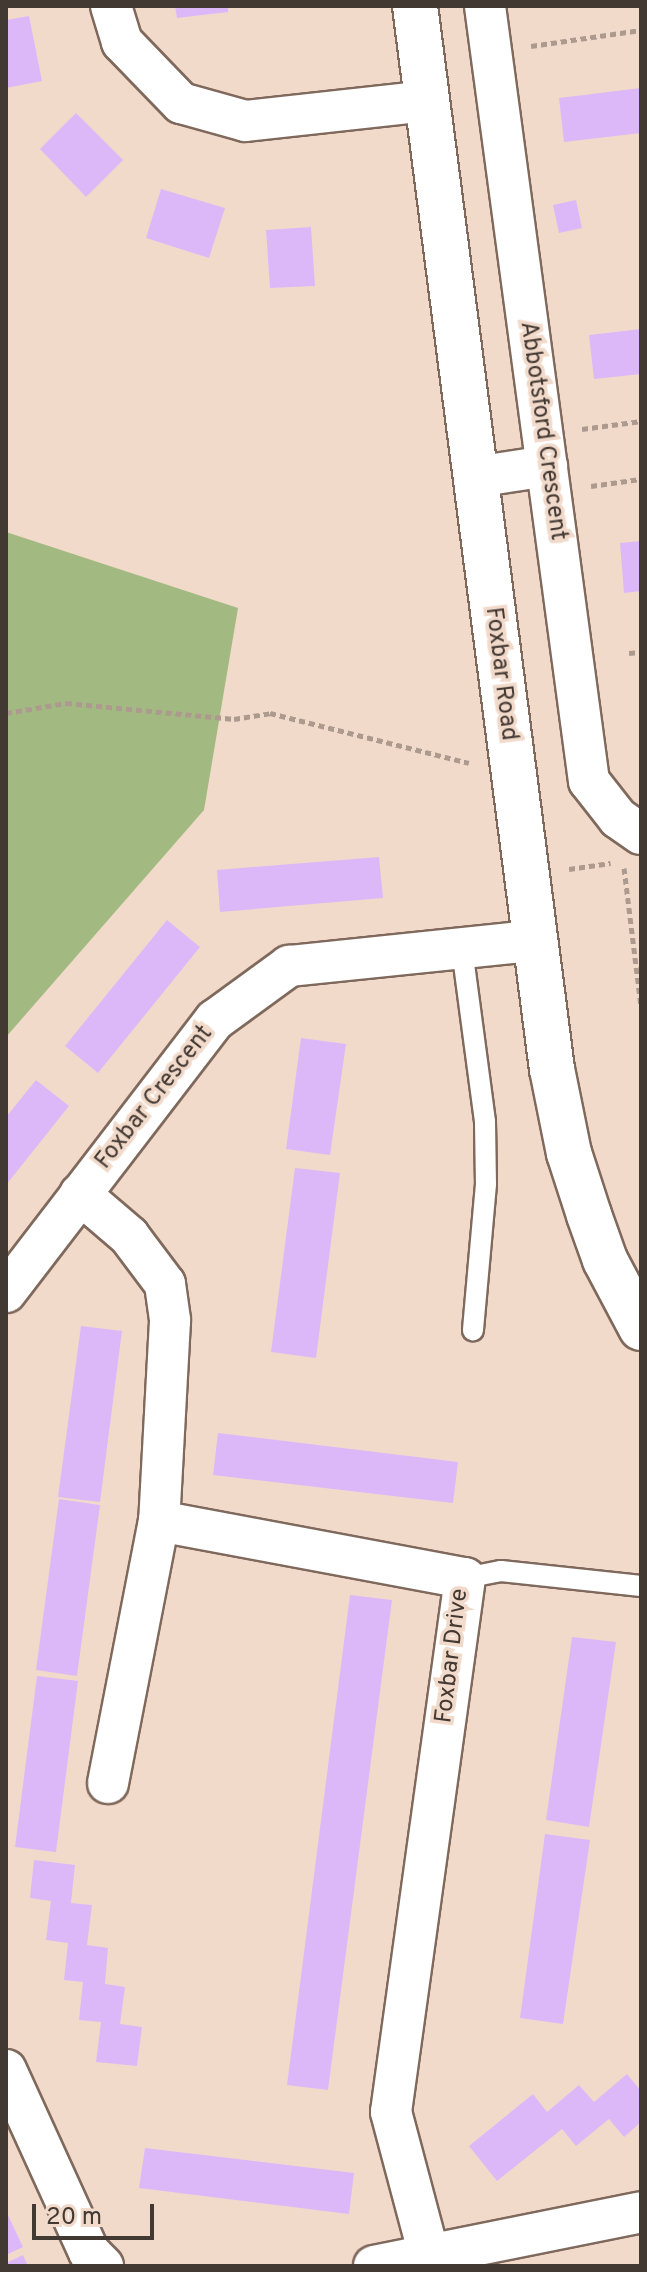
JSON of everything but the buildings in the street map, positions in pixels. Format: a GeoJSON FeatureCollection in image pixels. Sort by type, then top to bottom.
{"type":"FeatureCollection","features":[{"type":"Feature","properties":{"kind":"street"},"geometry":{"type":"LineString","coordinates":[[111,6],[122,42],[181,103],[246,121],[427,101]]}},
{"type":"Feature","properties":{"kind":"street","name":"Foxbar Road"},"geometry":{"type":"LineString","coordinates":[[415,6],[533,941],[569,1153],[605,1260],[641,1328]]}},
{"type":"Feature","properties":{"kind":"street","name":"Abbotsford Crescent"},"geometry":{"type":"LineString","coordinates":[[485,6],[589,781],[618,818],[641,834]]}},
{"type":"Feature","properties":{"kind":"street"},"geometry":{"type":"LineString","coordinates":[[475,477],[546,464]]}},
{"type":"Feature","properties":{"kind":"street","name":"Foxbar Crescent"},"geometry":{"type":"LineString","coordinates":[[6,1292],[215,1020],[289,966],[533,941]]}},
{"type":"Feature","properties":{"kind":"street"},"geometry":{"type":"LineString","coordinates":[[80,1194],[129,1236],[165,1284],[170,1321],[159,1521],[108,1783]]}},
{"type":"Feature","properties":{"kind":"street","name":"Foxbar Drive"},"geometry":{"type":"LineString","coordinates":[[159,1521],[465,1578],[391,2112],[420,2257]]}},
{"type":"Feature","properties":{"kind":"street"},"geometry":{"type":"LineString","coordinates":[[6,2070],[89,2252],[103,2266]]}},
{"type":"Feature","properties":{"kind":"street"},"geometry":{"type":"LineString","coordinates":[[374,2266],[641,2212]]}},
{"type":"Feature","properties":{"kind":"lane"},"geometry":{"type":"LineString","coordinates":[[462,949],[485,1122],[486,1184],[473,1330]]}},
{"type":"Feature","properties":{"kind":"lane"},"geometry":{"type":"LineString","coordinates":[[465,1578],[501,1571],[641,1586]]}},
{"type":"Feature","properties":{"kind":"path"},"geometry":{"type":"LineString","coordinates":[[490,51],[641,30]]}},
{"type":"Feature","properties":{"kind":"path"},"geometry":{"type":"LineString","coordinates":[[546,464],[641,421]]}},
{"type":"Feature","properties":{"kind":"path"},"geometry":{"type":"LineString","coordinates":[[546,464],[641,479]]}},
{"type":"Feature","properties":{"kind":"path"},"geometry":{"type":"LineString","coordinates":[[629,653],[641,652]]}},
{"type":"Feature","properties":{"kind":"path"},"geometry":{"type":"LineString","coordinates":[[6,713],[66,703],[234,719],[270,713],[512,774]]}},
{"type":"Feature","properties":{"kind":"path"},"geometry":{"type":"LineString","coordinates":[[525,876],[623,861],[641,1006]]}},
{"type":"Feature","properties":{"kind":"green space"},"geometry":{"type":"Polygon","coordinates":[[[6,532],[238,608],[204,810],[6,1037],[6,532]]]}}]}
